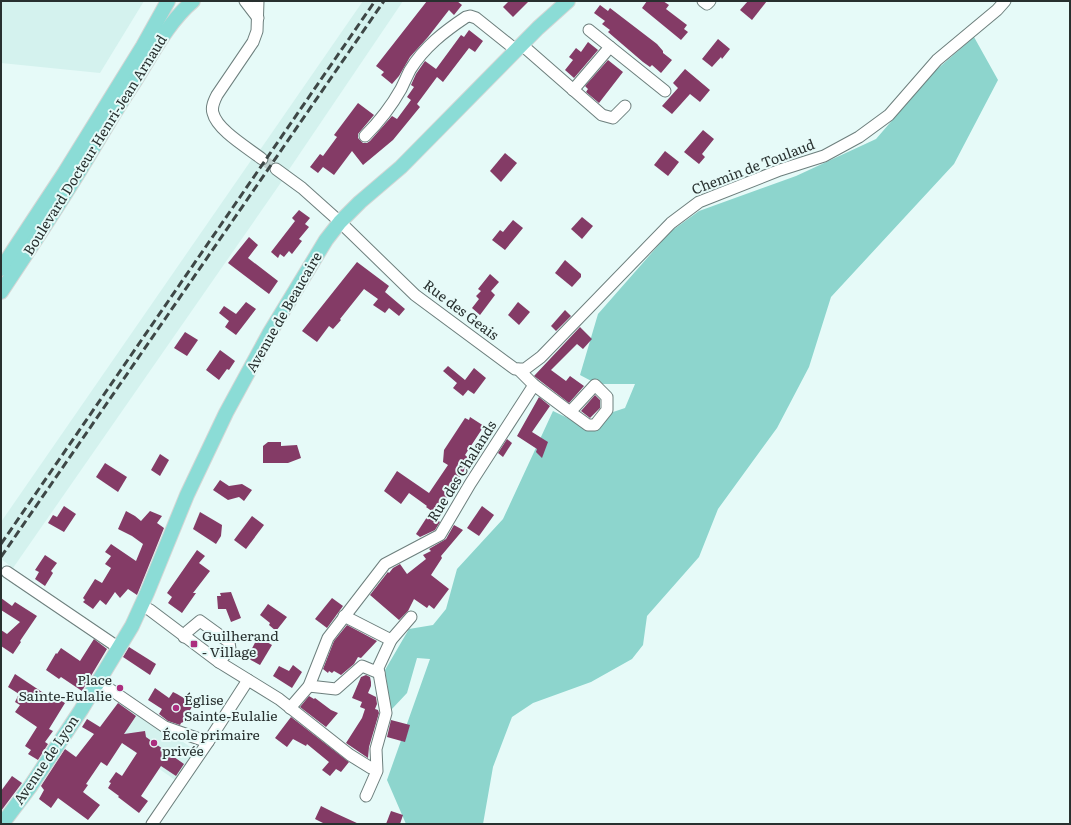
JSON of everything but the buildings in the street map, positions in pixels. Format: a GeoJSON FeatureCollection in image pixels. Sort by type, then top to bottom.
{"type":"FeatureCollection","features":[{"type":"Feature","properties":{"kind":"main road","name":"Boulevard Docteur Henri-Jean Arnaud"},"geometry":{"type":"LineString","coordinates":[[1,269],[65,172],[143,46],[168,1]]}},
{"type":"Feature","properties":{"kind":"main road","name":"Boulevard Docteur Henri-Jean Arnaud"},"geometry":{"type":"LineString","coordinates":[[1,292],[47,223],[114,112],[156,47],[174,20],[193,1]]}},
{"type":"Feature","properties":{"kind":"main road","name":"Avenue de Beaucaire"},"geometry":{"type":"LineString","coordinates":[[538,28],[558,1]]}},
{"type":"Feature","properties":{"kind":"main road","name":"Avenue de Beaucaire"},"geometry":{"type":"LineString","coordinates":[[117,651],[142,606],[188,495],[226,413],[273,327],[326,240],[340,222],[360,202],[401,167],[538,28],[568,1]]}},
{"type":"Feature","properties":{"kind":"main road","name":"Avenue de Lyon"},"geometry":{"type":"LineString","coordinates":[[2,824],[30,788],[117,651]]}},
{"type":"Feature","properties":{"kind":"street"},"geometry":{"type":"LineString","coordinates":[[246,1],[258,18]]}},
{"type":"Feature","properties":{"kind":"street"},"geometry":{"type":"LineString","coordinates":[[258,1],[257,31],[252,42],[217,95],[213,103],[212,112],[216,122],[222,128],[262,159]]}},
{"type":"Feature","properties":{"kind":"street"},"geometry":{"type":"LineString","coordinates":[[703,1],[707,4],[710,1]]}},
{"type":"Feature","properties":{"kind":"street","name":"Chemin de Toulaud"},"geometry":{"type":"LineString","coordinates":[[518,369],[525,369],[541,357],[671,223],[699,202],[780,170],[824,156],[859,137],[889,115],[937,60],[997,10],[1005,1]]}},
{"type":"Feature","properties":{"kind":"street"},"geometry":{"type":"LineString","coordinates":[[365,136],[373,128],[400,91],[411,70],[426,49],[448,29],[470,16],[476,18],[519,48],[573,90],[602,115],[613,118],[625,106]]}},
{"type":"Feature","properties":{"kind":"street"},"geometry":{"type":"LineString","coordinates":[[589,30],[665,91]]}},
{"type":"Feature","properties":{"kind":"street"},"geometry":{"type":"LineString","coordinates":[[573,90],[610,47]]}},
{"type":"Feature","properties":{"kind":"street","name":"Rue des Geais"},"geometry":{"type":"LineString","coordinates":[[276,168],[302,188],[340,222],[415,295],[515,369],[518,369],[534,386],[570,412]]}},
{"type":"Feature","properties":{"kind":"street","name":"Rue des Chalands"},"geometry":{"type":"LineString","coordinates":[[290,708],[309,686],[328,638],[386,564],[440,535],[470,484],[534,386]]}},
{"type":"Feature","properties":{"kind":"street"},"geometry":{"type":"LineString","coordinates":[[7,572],[117,651]]}},
{"type":"Feature","properties":{"kind":"street"},"geometry":{"type":"LineString","coordinates":[[142,606],[150,610],[219,662],[257,684],[350,755],[371,768],[376,768]]}},
{"type":"Feature","properties":{"kind":"street"},"geometry":{"type":"LineString","coordinates":[[344,616],[391,640]]}},
{"type":"Feature","properties":{"kind":"street"},"geometry":{"type":"LineString","coordinates":[[366,796],[377,771],[376,749],[386,713],[378,668],[391,640],[411,617]]}},
{"type":"Feature","properties":{"kind":"street"},"geometry":{"type":"LineString","coordinates":[[184,636],[200,621],[229,642],[230,649],[219,662]]}},
{"type":"Feature","properties":{"kind":"street"},"geometry":{"type":"LineString","coordinates":[[309,686],[336,689],[362,666],[379,672]]}},
{"type":"Feature","properties":{"kind":"street"},"geometry":{"type":"LineString","coordinates":[[152,824],[248,680]]}},
{"type":"Feature","properties":{"kind":"street"},"geometry":{"type":"LineString","coordinates":[[98,681],[166,727],[208,742]]}},
{"type":"Feature","properties":{"kind":"shaded area"},"geometry":{"type":"Polygon","coordinates":[[[1,1],[144,1],[100,73],[1,63],[1,1]]]}},
{"type":"Feature","properties":{"kind":"shaded area"},"geometry":{"type":"Polygon","coordinates":[[[363,1],[403,1],[288,171],[260,150],[363,1]]]}},
{"type":"Feature","properties":{"kind":"shaded area"},"geometry":{"type":"Polygon","coordinates":[[[974,37],[998,80],[954,164],[831,297],[809,367],[777,428],[718,509],[699,557],[647,616],[643,645],[632,659],[591,682],[533,703],[512,717],[493,767],[483,824],[406,824],[387,780],[430,659],[417,658],[407,693],[391,710],[385,670],[409,629],[433,625],[446,609],[457,569],[503,519],[553,411],[595,431],[613,412],[625,408],[635,384],[597,384],[580,375],[598,314],[670,232],[699,211],[796,176],[876,139],[935,71],[974,37]]]}},
{"type":"Feature","properties":{"kind":"shaded area"},"geometry":{"type":"Polygon","coordinates":[[[252,159],[282,181],[13,568],[1,559],[1,522],[252,159]]]}},
{"type":"Feature","properties":{"kind":"shaded area","name":"École primaire privée"},"geometry":{"type":"Polygon","coordinates":[[[121,699],[199,753],[178,782],[109,734],[105,721],[121,699]]]}},
{"type":"Feature","properties":{"kind":"tunnel"},"geometry":{"type":"LineString","coordinates":[[262,159],[276,169]]}},
{"type":"Feature","properties":{"kind":"railway"},"geometry":{"type":"LineString","coordinates":[[1,544],[375,1]]}},
{"type":"Feature","properties":{"kind":"railway"},"geometry":{"type":"LineString","coordinates":[[1,557],[384,1]]}},
{"type":"Feature","properties":{"kind":"place","name":"Guilherand - Village"},"geometry":{"type":"Point","coordinates":[194,644]}},
{"type":"Feature","properties":{"kind":"place","name":"Place Sainte-Eulalie"},"geometry":{"type":"Point","coordinates":[120,688]}},
{"type":"Feature","properties":{"kind":"place","name":"Église Sainte-Eulalie"},"geometry":{"type":"Point","coordinates":[176,708]}},
{"type":"Feature","properties":{"kind":"place","name":"École primaire privée"},"geometry":{"type":"Point","coordinates":[154,743]}}]}
